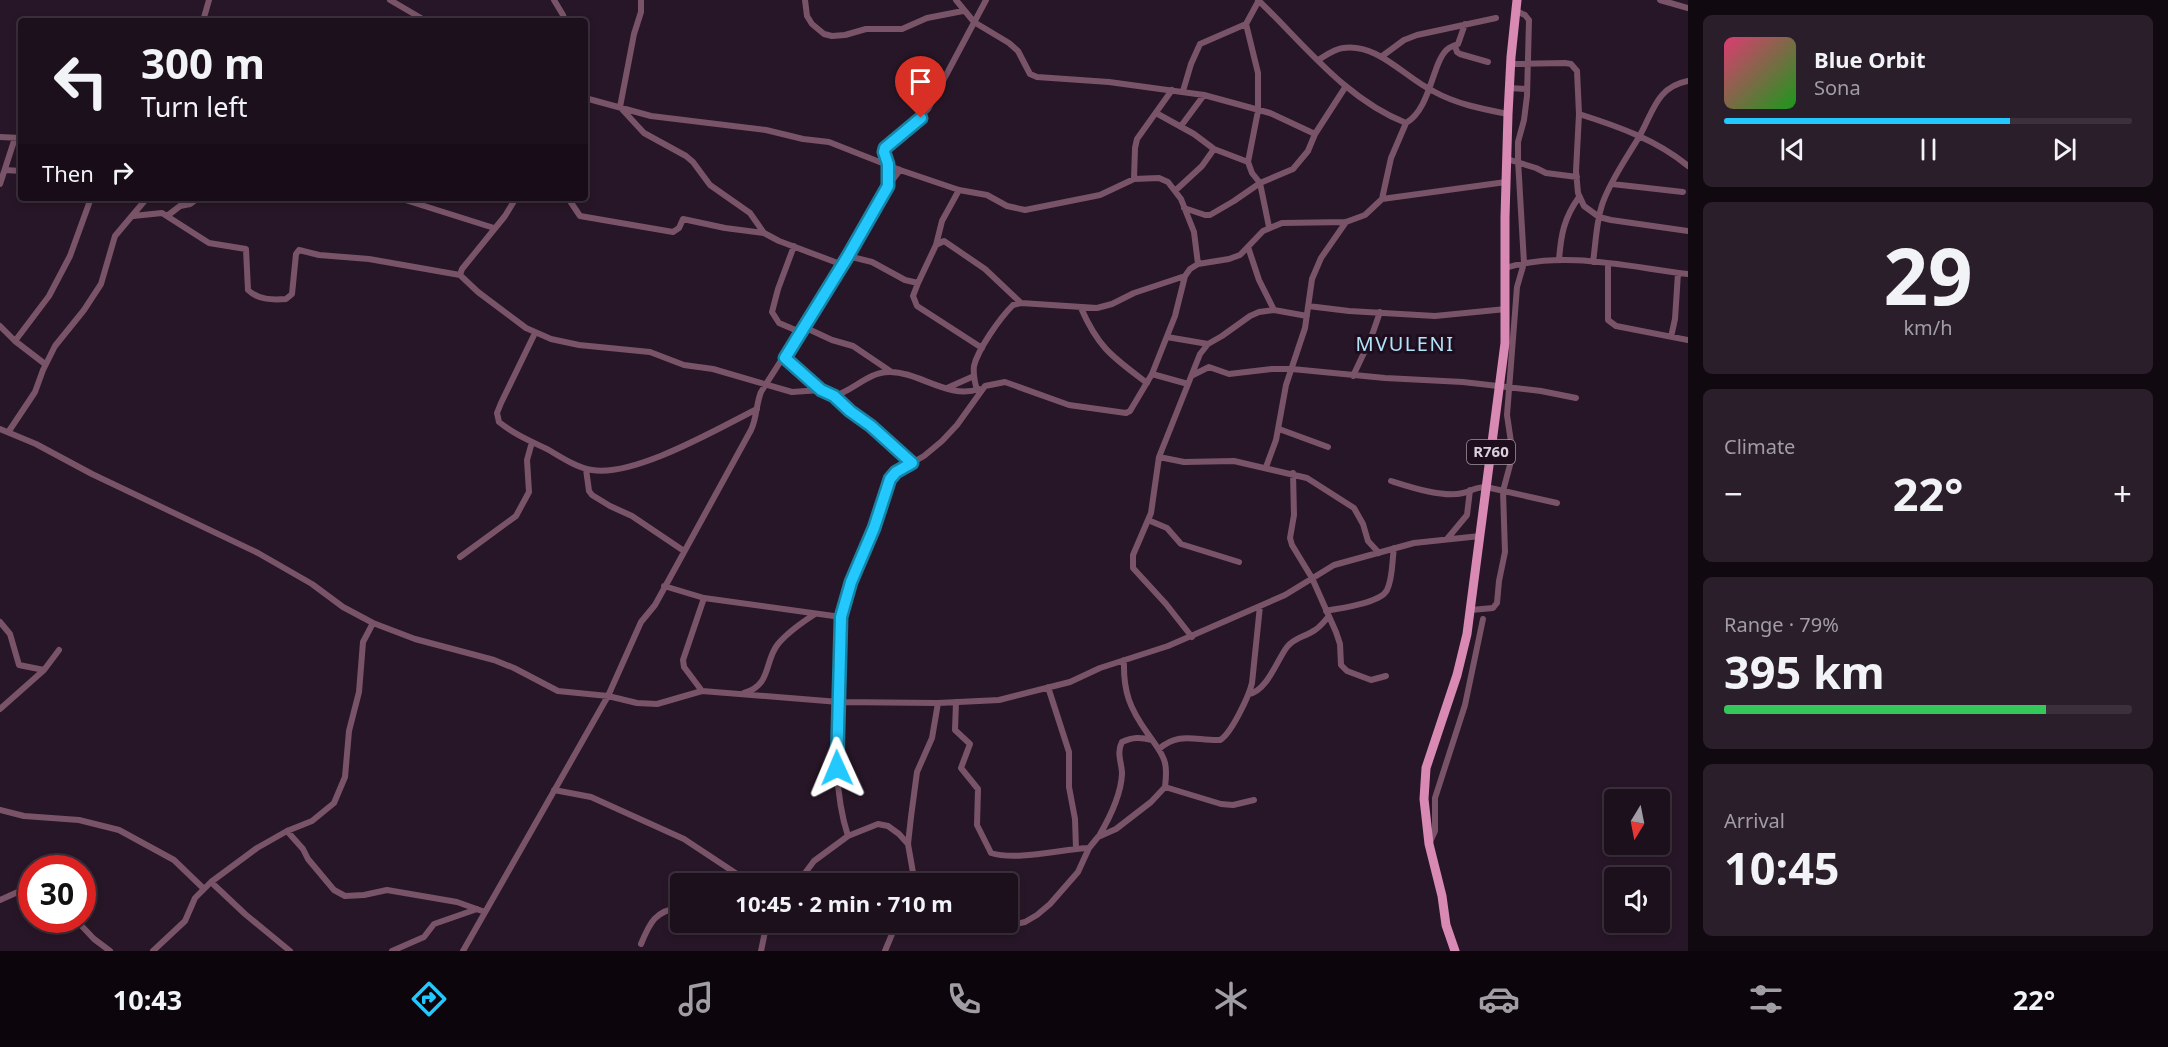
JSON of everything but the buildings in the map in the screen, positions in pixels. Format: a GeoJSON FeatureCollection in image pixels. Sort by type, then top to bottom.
{"type":"FeatureCollection","features":[{"type":"Feature","properties":{"kind":"main road","name":"R760"},"geometry":{"type":"LineString","coordinates":[[1455,951],[1446,925],[1442,896],[1429,844],[1424,799],[1426,768],[1476,610],[1480,536],[1486,487],[1509,345],[1505,268],[1506,182],[1510,64],[1517,0]]}},
{"type":"Feature","properties":{"kind":"street"},"geometry":{"type":"LineString","coordinates":[[203,18],[209,0]]}},
{"type":"Feature","properties":{"kind":"street"},"geometry":{"type":"LineString","coordinates":[[390,0],[421,18]]}},
{"type":"Feature","properties":{"kind":"street"},"geometry":{"type":"LineString","coordinates":[[554,0],[564,18]]}},
{"type":"Feature","properties":{"kind":"street"},"geometry":{"type":"LineString","coordinates":[[620,107],[641,0]]}},
{"type":"Feature","properties":{"kind":"street"},"geometry":{"type":"LineString","coordinates":[[805,0],[807,16],[812,24],[824,34],[832,36],[866,29],[902,29],[927,18],[963,11]]}},
{"type":"Feature","properties":{"kind":"street"},"geometry":{"type":"LineString","coordinates":[[956,0],[974,22],[1018,51],[1030,74],[1036,77],[1109,82],[1204,95],[1270,113],[1315,134]]}},
{"type":"Feature","properties":{"kind":"street"},"geometry":{"type":"LineString","coordinates":[[888,186],[885,148],[921,118],[928,109],[986,0]]}},
{"type":"Feature","properties":{"kind":"street"},"geometry":{"type":"LineString","coordinates":[[1182,91],[1200,44],[1204,40],[1232,32],[1246,24],[1258,0],[1346,86],[1406,123]]}},
{"type":"Feature","properties":{"kind":"street"},"geometry":{"type":"LineString","coordinates":[[1660,0],[1688,8]]}},
{"type":"Feature","properties":{"kind":"street"},"geometry":{"type":"LineString","coordinates":[[1509,345],[1517,287],[1524,263],[1518,142],[1524,120],[1527,89],[1529,20],[1525,15],[1516,11]]}},
{"type":"Feature","properties":{"kind":"street"},"geometry":{"type":"LineString","coordinates":[[1381,57],[1404,40],[1496,18]]}},
{"type":"Feature","properties":{"kind":"street"},"geometry":{"type":"LineString","coordinates":[[1246,24],[1258,73],[1258,111],[1248,162],[1252,173],[1260,183],[1269,227]]}},
{"type":"Feature","properties":{"kind":"street"},"geometry":{"type":"LineString","coordinates":[[1465,24],[1455,46],[1457,52],[1488,62]]}},
{"type":"Feature","properties":{"kind":"street"},"geometry":{"type":"LineString","coordinates":[[794,246],[772,312],[779,324],[853,346],[890,371],[947,388],[977,390],[1005,382],[1069,405],[1126,413],[1134,408],[1152,374],[1179,306],[1185,276],[1190,269],[1198,264],[1240,255],[1269,227],[1282,223],[1346,222],[1365,215],[1382,199],[1391,158],[1406,123],[1411,120],[1430,90],[1441,58],[1450,47],[1455,46]]}},
{"type":"Feature","properties":{"kind":"street"},"geometry":{"type":"LineString","coordinates":[[1318,60],[1342,48],[1357,49],[1381,57],[1430,90],[1450,100],[1508,114]]}},
{"type":"Feature","properties":{"kind":"street"},"geometry":{"type":"LineString","coordinates":[[1510,64],[1565,63],[1575,67],[1579,114],[1576,177],[1579,197],[1584,206],[1599,217],[1636,225],[1688,231]]}},
{"type":"Feature","properties":{"kind":"street"},"geometry":{"type":"LineString","coordinates":[[1593,262],[1599,217],[1624,158],[1639,136],[1648,114],[1663,95],[1678,83],[1688,81]]}},
{"type":"Feature","properties":{"kind":"street"},"geometry":{"type":"LineString","coordinates":[[1184,208],[1210,215],[1260,183],[1293,169],[1308,151],[1315,134],[1346,86]]}},
{"type":"Feature","properties":{"kind":"street"},"geometry":{"type":"LineString","coordinates":[[1509,88],[1527,89]]}},
{"type":"Feature","properties":{"kind":"street"},"geometry":{"type":"LineString","coordinates":[[1134,179],[1137,139],[1172,90]]}},
{"type":"Feature","properties":{"kind":"street"},"geometry":{"type":"LineString","coordinates":[[1181,126],[1204,95]]}},
{"type":"Feature","properties":{"kind":"street"},"geometry":{"type":"LineString","coordinates":[[588,99],[651,116],[766,130],[803,139],[829,141],[900,170],[959,190],[987,195],[1017,209],[1035,210],[1100,195],[1134,179],[1159,178],[1168,182],[1176,190],[1194,232],[1198,264]]}},
{"type":"Feature","properties":{"kind":"street"},"geometry":{"type":"LineString","coordinates":[[620,107],[644,133],[693,162],[710,185],[750,213],[764,233]]}},
{"type":"Feature","properties":{"kind":"street"},"geometry":{"type":"LineString","coordinates":[[1156,112],[1214,149],[1248,162]]}},
{"type":"Feature","properties":{"kind":"street"},"geometry":{"type":"LineString","coordinates":[[1579,114],[1639,136],[1688,165]]}},
{"type":"Feature","properties":{"kind":"street"},"geometry":{"type":"LineString","coordinates":[[0,137],[18,138],[0,184]]}},
{"type":"Feature","properties":{"kind":"street"},"geometry":{"type":"LineString","coordinates":[[1176,190],[1202,166],[1214,149]]}},
{"type":"Feature","properties":{"kind":"street"},"geometry":{"type":"LineString","coordinates":[[1507,159],[1546,173],[1576,177]]}},
{"type":"Feature","properties":{"kind":"street"},"geometry":{"type":"LineString","coordinates":[[5,170],[18,171]]}},
{"type":"Feature","properties":{"kind":"street"},"geometry":{"type":"LineString","coordinates":[[463,951],[608,696],[641,622],[655,605],[751,430],[759,398],[900,170]]}},
{"type":"Feature","properties":{"kind":"street"},"geometry":{"type":"LineString","coordinates":[[1382,199],[1506,182]]}},
{"type":"Feature","properties":{"kind":"street"},"geometry":{"type":"LineString","coordinates":[[1612,184],[1683,192]]}},
{"type":"Feature","properties":{"kind":"street"},"geometry":{"type":"LineString","coordinates":[[959,190],[942,221],[941,239],[936,245],[913,297],[917,306],[982,348]]}},
{"type":"Feature","properties":{"kind":"street"},"geometry":{"type":"LineString","coordinates":[[1558,260],[1563,227],[1568,212],[1579,197]]}},
{"type":"Feature","properties":{"kind":"street"},"geometry":{"type":"LineString","coordinates":[[15,341],[49,296],[70,256],[90,201]]}},
{"type":"Feature","properties":{"kind":"street"},"geometry":{"type":"LineString","coordinates":[[145,201],[115,236],[99,288],[55,346],[45,364],[36,392],[3,429],[258,553],[312,584],[343,607],[373,623],[415,639],[494,660],[558,691],[657,704],[702,691],[839,702],[938,703],[999,700],[1070,682],[1100,668],[1192,637],[1299,588],[1334,565],[1414,543],[1480,536]]}},
{"type":"Feature","properties":{"kind":"street"},"geometry":{"type":"LineString","coordinates":[[167,216],[180,206],[194,201]]}},
{"type":"Feature","properties":{"kind":"street"},"geometry":{"type":"LineString","coordinates":[[408,201],[494,228]]}},
{"type":"Feature","properties":{"kind":"street"},"geometry":{"type":"LineString","coordinates":[[460,275],[465,265],[514,201]]}},
{"type":"Feature","properties":{"kind":"street"},"geometry":{"type":"LineString","coordinates":[[570,201],[577,214],[583,217],[673,232],[679,228],[683,219],[764,233],[843,265]]}},
{"type":"Feature","properties":{"kind":"street"},"geometry":{"type":"LineString","coordinates":[[133,216],[158,212],[209,243],[246,249],[248,290],[257,297],[274,300],[289,298],[292,294],[296,254],[299,250],[319,255],[369,259],[460,275],[478,292],[535,333],[551,339],[579,345],[650,352],[684,365],[713,369],[792,392],[821,390]]}},
{"type":"Feature","properties":{"kind":"street"},"geometry":{"type":"LineString","coordinates":[[1266,467],[1279,429],[1286,385],[1303,338],[1314,273],[1321,258],[1346,222]]}},
{"type":"Feature","properties":{"kind":"street"},"geometry":{"type":"LineString","coordinates":[[941,239],[986,269],[1021,303]]}},
{"type":"Feature","properties":{"kind":"street"},"geometry":{"type":"LineString","coordinates":[[1248,247],[1259,280],[1274,310]]}},
{"type":"Feature","properties":{"kind":"street"},"geometry":{"type":"LineString","coordinates":[[848,256],[872,262],[905,280],[918,283]]}},
{"type":"Feature","properties":{"kind":"street"},"geometry":{"type":"LineString","coordinates":[[1505,268],[1524,263],[1558,260],[1688,274]]}},
{"type":"Feature","properties":{"kind":"street"},"geometry":{"type":"LineString","coordinates":[[1608,264],[1608,320],[1616,326],[1688,340]]}},
{"type":"Feature","properties":{"kind":"street"},"geometry":{"type":"LineString","coordinates":[[1671,337],[1675,319],[1678,273]]}},
{"type":"Feature","properties":{"kind":"street"},"geometry":{"type":"LineString","coordinates":[[977,390],[974,368],[982,348],[1013,305],[1021,303],[1097,308],[1185,276]]}},
{"type":"Feature","properties":{"kind":"street"},"geometry":{"type":"LineString","coordinates":[[1308,306],[1348,312],[1435,316],[1506,309]]}},
{"type":"Feature","properties":{"kind":"street"},"geometry":{"type":"LineString","coordinates":[[1081,308],[1103,348],[1147,383]]}},
{"type":"Feature","properties":{"kind":"street"},"geometry":{"type":"LineString","coordinates":[[1192,637],[1133,568],[1133,555],[1154,500],[1159,456],[1200,354],[1208,344],[1250,315],[1274,310],[1307,316]]}},
{"type":"Feature","properties":{"kind":"street"},"geometry":{"type":"LineString","coordinates":[[1353,376],[1371,338],[1380,312]]}},
{"type":"Feature","properties":{"kind":"street"},"geometry":{"type":"LineString","coordinates":[[0,326],[45,364]]}},
{"type":"Feature","properties":{"kind":"street"},"geometry":{"type":"LineString","coordinates":[[535,333],[501,403],[497,413],[499,422],[515,434],[586,469],[622,470],[706,435],[758,409]]}},
{"type":"Feature","properties":{"kind":"street"},"geometry":{"type":"LineString","coordinates":[[1167,337],[1208,344]]}},
{"type":"Feature","properties":{"kind":"street"},"geometry":{"type":"LineString","coordinates":[[1190,342],[1200,354]]}},
{"type":"Feature","properties":{"kind":"street"},"geometry":{"type":"LineString","coordinates":[[785,358],[821,390],[834,396],[885,438],[912,463]]}},
{"type":"Feature","properties":{"kind":"street"},"geometry":{"type":"LineString","coordinates":[[1193,375],[1209,367],[1229,374],[1292,369],[1353,376],[1504,387],[1576,398]]}},
{"type":"Feature","properties":{"kind":"street"},"geometry":{"type":"LineString","coordinates":[[834,396],[866,379],[890,371]]}},
{"type":"Feature","properties":{"kind":"street"},"geometry":{"type":"LineString","coordinates":[[1152,374],[1188,384]]}},
{"type":"Feature","properties":{"kind":"street"},"geometry":{"type":"LineString","coordinates":[[947,388],[974,376]]}},
{"type":"Feature","properties":{"kind":"street"},"geometry":{"type":"LineString","coordinates":[[849,836],[840,797],[837,768],[841,617],[851,582],[874,528],[890,479],[896,472],[942,441],[957,425],[985,386]]}},
{"type":"Feature","properties":{"kind":"street"},"geometry":{"type":"LineString","coordinates":[[1429,844],[1435,831],[1435,798],[1466,705],[1483,619],[1497,603],[1505,552],[1503,490],[1512,449],[1504,387]]}},
{"type":"Feature","properties":{"kind":"street"},"geometry":{"type":"LineString","coordinates":[[1279,429],[1328,447]]}},
{"type":"Feature","properties":{"kind":"street"},"geometry":{"type":"LineString","coordinates":[[460,557],[516,516],[529,492],[527,468],[532,442]]}},
{"type":"Feature","properties":{"kind":"street"},"geometry":{"type":"LineString","coordinates":[[1159,456],[1184,462],[1234,462],[1266,467],[1315,481],[1354,508],[1363,524],[1368,541],[1379,553]]}},
{"type":"Feature","properties":{"kind":"street"},"geometry":{"type":"LineString","coordinates":[[586,469],[588,490],[592,495],[632,516],[684,551]]}},
{"type":"Feature","properties":{"kind":"street"},"geometry":{"type":"LineString","coordinates":[[1293,473],[1294,515],[1290,538],[1312,578],[1340,644],[1344,669],[1371,680],[1386,676]]}},
{"type":"Feature","properties":{"kind":"street"},"geometry":{"type":"LineString","coordinates":[[1391,481],[1416,489],[1449,494],[1486,487],[1557,503]]}},
{"type":"Feature","properties":{"kind":"street"},"geometry":{"type":"LineString","coordinates":[[1447,539],[1467,515],[1470,490]]}},
{"type":"Feature","properties":{"kind":"street"},"geometry":{"type":"LineString","coordinates":[[1148,520],[1167,528],[1180,544],[1239,562]]}},
{"type":"Feature","properties":{"kind":"street"},"geometry":{"type":"LineString","coordinates":[[1249,694],[1259,690],[1275,669],[1289,644],[1314,631],[1327,614],[1356,606],[1384,594],[1388,586],[1394,548]]}},
{"type":"Feature","properties":{"kind":"street"},"geometry":{"type":"LineString","coordinates":[[664,586],[704,598],[841,617]]}},
{"type":"Feature","properties":{"kind":"street"},"geometry":{"type":"LineString","coordinates":[[702,691],[684,667],[683,660],[704,598]]}},
{"type":"Feature","properties":{"kind":"street"},"geometry":{"type":"LineString","coordinates":[[1159,749],[1166,742],[1179,738],[1213,740],[1225,737],[1249,694],[1252,683],[1260,606]]}},
{"type":"Feature","properties":{"kind":"street"},"geometry":{"type":"LineString","coordinates":[[1476,610],[1493,608]]}},
{"type":"Feature","properties":{"kind":"street"},"geometry":{"type":"LineString","coordinates":[[1476,610],[1483,619]]}},
{"type":"Feature","properties":{"kind":"street"},"geometry":{"type":"LineString","coordinates":[[740,694],[756,687],[768,670],[776,646],[814,614]]}},
{"type":"Feature","properties":{"kind":"street"},"geometry":{"type":"LineString","coordinates":[[0,622],[10,634],[19,665],[44,670]]}},
{"type":"Feature","properties":{"kind":"street"},"geometry":{"type":"LineString","coordinates":[[153,951],[185,921],[195,898],[210,882],[257,848],[312,821],[329,809],[343,786],[349,731],[359,692],[363,642],[373,623]]}},
{"type":"Feature","properties":{"kind":"street"},"geometry":{"type":"LineString","coordinates":[[0,710],[44,670],[59,650]]}},
{"type":"Feature","properties":{"kind":"street"},"geometry":{"type":"LineString","coordinates":[[1098,837],[1116,829],[1165,787],[1165,762],[1159,749],[1131,708],[1126,693],[1123,681],[1124,660]]}},
{"type":"Feature","properties":{"kind":"street"},"geometry":{"type":"LineString","coordinates":[[1048,687],[1071,763],[1069,787],[1075,819],[1077,849]]}},
{"type":"Feature","properties":{"kind":"street"},"geometry":{"type":"LineString","coordinates":[[956,702],[955,730],[970,744],[961,768],[978,789],[977,825],[991,853],[1037,854],[1089,848]]}},
{"type":"Feature","properties":{"kind":"street"},"geometry":{"type":"LineString","coordinates":[[913,873],[908,844],[917,772],[932,738],[938,703]]}},
{"type":"Feature","properties":{"kind":"street"},"geometry":{"type":"LineString","coordinates":[[1018,924],[1025,922],[1050,904],[1078,872],[1089,848],[1098,837],[1120,789],[1122,772],[1119,752],[1122,742],[1131,737],[1152,740]]}},
{"type":"Feature","properties":{"kind":"street"},"geometry":{"type":"LineString","coordinates":[[1165,787],[1221,804],[1233,805],[1254,800]]}},
{"type":"Feature","properties":{"kind":"street"},"geometry":{"type":"LineString","coordinates":[[554,790],[591,797],[674,835],[734,873]]}},
{"type":"Feature","properties":{"kind":"street"},"geometry":{"type":"LineString","coordinates":[[0,810],[24,816],[80,820],[119,830],[174,860],[203,888]]}},
{"type":"Feature","properties":{"kind":"street"},"geometry":{"type":"LineString","coordinates":[[805,873],[814,861],[849,836],[878,824],[883,824],[899,834],[908,844]]}},
{"type":"Feature","properties":{"kind":"street"},"geometry":{"type":"LineString","coordinates":[[288,831],[334,890],[345,896],[364,896],[387,890],[457,902],[485,912]]}},
{"type":"Feature","properties":{"kind":"street"},"geometry":{"type":"LineString","coordinates":[[210,882],[244,914],[290,951]]}},
{"type":"Feature","properties":{"kind":"street"},"geometry":{"type":"LineString","coordinates":[[0,900],[18,892]]}},
{"type":"Feature","properties":{"kind":"street"},"geometry":{"type":"LineString","coordinates":[[392,951],[424,937],[434,924],[478,909]]}},
{"type":"Feature","properties":{"kind":"street"},"geometry":{"type":"LineString","coordinates":[[641,944],[648,926],[658,915],[670,909]]}},
{"type":"Feature","properties":{"kind":"street"},"geometry":{"type":"LineString","coordinates":[[88,933],[110,951]]}},
{"type":"Feature","properties":{"kind":"street"},"geometry":{"type":"LineString","coordinates":[[761,951],[764,933]]}},
{"type":"Feature","properties":{"kind":"street"},"geometry":{"type":"LineString","coordinates":[[885,951],[892,933]]}},
{"type":"Feature","properties":{"kind":"district","name":"MVULENI"},"geometry":{"type":"Point","coordinates":[1405,344]}},
{"type":"Feature","properties":{"kind":"route"},"geometry":{"type":"LineString","coordinates":[[837,768],[836,737],[841,617],[851,582],[874,528],[890,479],[896,472],[912,463],[834,396],[821,390],[800,374],[785,358],[888,186],[885,148],[921,118]]}}]}
